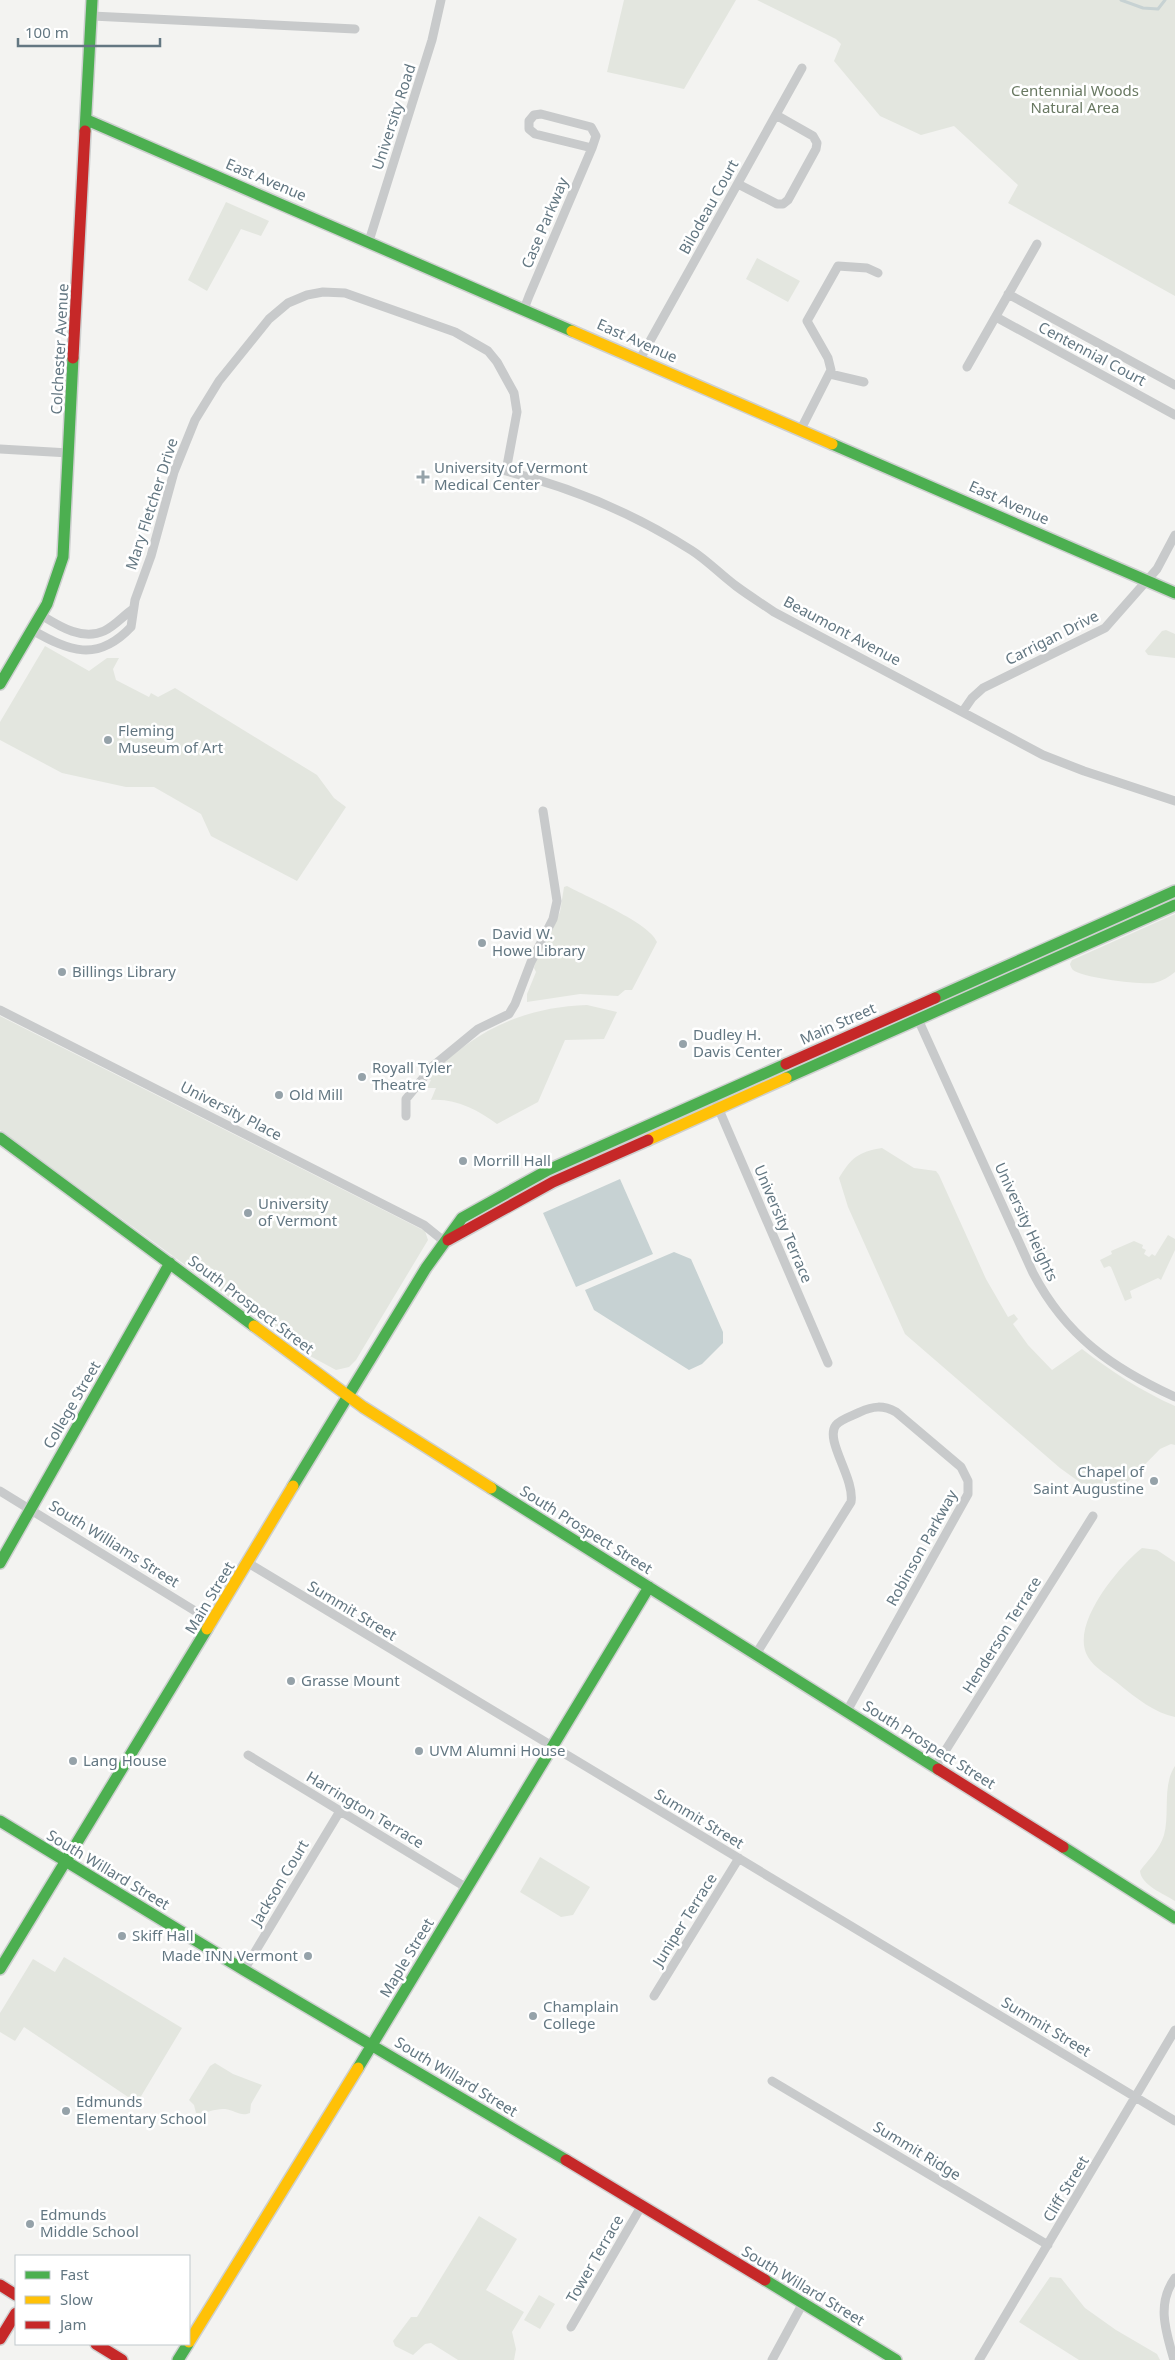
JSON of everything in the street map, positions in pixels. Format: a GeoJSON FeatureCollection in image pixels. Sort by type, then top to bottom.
{"type":"FeatureCollection","features":[{"type":"Feature","properties":{"kind":"main road","name":"Colchester Avenue"},"geometry":{"type":"LineString","coordinates":[[0,684],[52,594],[63,557],[92,0]]}},
{"type":"Feature","properties":{"kind":"main road","name":"East Avenue"},"geometry":{"type":"LineString","coordinates":[[86,120],[802,429],[1175,593]]}},
{"type":"Feature","properties":{"kind":"main road","name":"Main Street"},"geometry":{"type":"LineString","coordinates":[[0,1969],[426,1268],[462,1218],[528,1180],[712,1096],[1175,891]]}},
{"type":"Feature","properties":{"kind":"main road","name":"Main Street"},"geometry":{"type":"LineString","coordinates":[[445,1242],[553,1182],[1175,905]]}},
{"type":"Feature","properties":{"kind":"main road","name":"South Prospect Street"},"geometry":{"type":"LineString","coordinates":[[0,1138],[348,1397],[1175,1918]]}},
{"type":"Feature","properties":{"kind":"main road","name":"College Street"},"geometry":{"type":"LineString","coordinates":[[0,1563],[170,1263]]}},
{"type":"Feature","properties":{"kind":"main road","name":"Maple Street"},"geometry":{"type":"LineString","coordinates":[[190,2340],[372,2045],[649,1588]]}},
{"type":"Feature","properties":{"kind":"main road","name":"South Willard Street"},"geometry":{"type":"LineString","coordinates":[[0,1821],[244,1970],[642,2205],[896,2360]]}},
{"type":"Feature","properties":{"kind":"main road"},"geometry":{"type":"LineString","coordinates":[[0,2285],[15,2294]]}},
{"type":"Feature","properties":{"kind":"main road"},"geometry":{"type":"LineString","coordinates":[[0,2339],[15,2316]]}},
{"type":"Feature","properties":{"kind":"main road"},"geometry":{"type":"LineString","coordinates":[[98,2345],[122,2360]]}},
{"type":"Feature","properties":{"kind":"main road","name":"Maple Street"},"geometry":{"type":"LineString","coordinates":[[178,2360],[187,2345]]}},
{"type":"Feature","properties":{"kind":"street","name":"University Road"},"geometry":{"type":"LineString","coordinates":[[369,241],[432,40],[441,0]]}},
{"type":"Feature","properties":{"kind":"street"},"geometry":{"type":"LineString","coordinates":[[92,16],[355,29]]}},
{"type":"Feature","properties":{"kind":"street","name":"Bilodeau Court"},"geometry":{"type":"LineString","coordinates":[[640,359],[802,68]]}},
{"type":"Feature","properties":{"kind":"street"},"geometry":{"type":"LineString","coordinates":[[539,114],[591,127],[596,136],[592,148],[535,134],[529,129],[528,121],[534,115],[539,114]]}},
{"type":"Feature","properties":{"kind":"street"},"geometry":{"type":"LineString","coordinates":[[738,184],[776,204],[783,204],[788,200],[818,143],[813,136],[776,115]]}},
{"type":"Feature","properties":{"kind":"street","name":"Case Parkway"},"geometry":{"type":"LineString","coordinates":[[524,309],[592,148]]}},
{"type":"Feature","properties":{"kind":"street"},"geometry":{"type":"LineString","coordinates":[[967,367],[1037,244]]}},
{"type":"Feature","properties":{"kind":"street"},"geometry":{"type":"LineString","coordinates":[[802,429],[830,374],[831,364],[807,321],[838,266],[867,268],[878,274]]}},
{"type":"Feature","properties":{"kind":"street","name":"Mary Fletcher Drive"},"geometry":{"type":"LineString","coordinates":[[32,630],[62,646],[76,650],[96,650],[112,642],[131,627],[133,609],[157,539],[174,472],[195,420],[219,381],[269,319],[288,304],[307,295],[323,292],[345,293],[455,332],[488,351],[498,362],[514,393],[515,426],[506,471]]}},
{"type":"Feature","properties":{"kind":"street","name":"Centennial Court"},"geometry":{"type":"LineString","coordinates":[[1008,294],[1175,385]]}},
{"type":"Feature","properties":{"kind":"street","name":"Centennial Court"},"geometry":{"type":"LineString","coordinates":[[996,317],[1175,415]]}},
{"type":"Feature","properties":{"kind":"street"},"geometry":{"type":"LineString","coordinates":[[830,374],[864,382]]}},
{"type":"Feature","properties":{"kind":"street"},"geometry":{"type":"LineString","coordinates":[[0,449],[69,453]]}},
{"type":"Feature","properties":{"kind":"street","name":"Beaumont Avenue"},"geometry":{"type":"LineString","coordinates":[[506,471],[540,480],[610,504],[693,551],[735,586],[774,612],[1043,755],[1175,802]]}},
{"type":"Feature","properties":{"kind":"street","name":"Carrigan Drive"},"geometry":{"type":"LineString","coordinates":[[963,711],[972,698],[983,688],[1105,628],[1148,581],[1175,534]]}},
{"type":"Feature","properties":{"kind":"street"},"geometry":{"type":"LineString","coordinates":[[41,615],[66,629],[87,634],[105,631],[133,609]]}},
{"type":"Feature","properties":{"kind":"street"},"geometry":{"type":"LineString","coordinates":[[406,1116],[406,1099],[433,1066],[478,1029],[509,1014],[515,1004],[531,962],[553,919],[557,901],[543,810]]}},
{"type":"Feature","properties":{"kind":"street","name":"University Heights"},"geometry":{"type":"LineString","coordinates":[[913,1007],[1033,1273],[1048,1298],[1074,1331],[1094,1351],[1131,1376],[1175,1397]]}},
{"type":"Feature","properties":{"kind":"street","name":"University Place"},"geometry":{"type":"LineString","coordinates":[[0,1010],[424,1225],[445,1242]]}},
{"type":"Feature","properties":{"kind":"street","name":"University Terrace"},"geometry":{"type":"LineString","coordinates":[[712,1096],[828,1363]]}},
{"type":"Feature","properties":{"kind":"street","name":"Robinson Parkway"},"geometry":{"type":"LineString","coordinates":[[756,1654],[849,1507],[852,1496],[851,1486],[833,1442],[832,1434],[835,1427],[840,1422],[870,1408],[881,1407],[893,1410],[957,1463],[968,1480],[968,1494],[847,1712]]}},
{"type":"Feature","properties":{"kind":"street","name":"South Williams Street"},"geometry":{"type":"LineString","coordinates":[[0,1491],[212,1622]]}},
{"type":"Feature","properties":{"kind":"street","name":"Henderson Terrace"},"geometry":{"type":"LineString","coordinates":[[935,1767],[1092,1516]]}},
{"type":"Feature","properties":{"kind":"street","name":"Summit Street"},"geometry":{"type":"LineString","coordinates":[[248,1563],[1175,2121]]}},
{"type":"Feature","properties":{"kind":"street","name":"Harrington Terrace"},"geometry":{"type":"LineString","coordinates":[[248,1755],[467,1888]]}},
{"type":"Feature","properties":{"kind":"street","name":"Jackson Court"},"geometry":{"type":"LineString","coordinates":[[244,1970],[340,1811]]}},
{"type":"Feature","properties":{"kind":"street","name":"Juniper Terrace"},"geometry":{"type":"LineString","coordinates":[[654,1996],[739,1858]]}},
{"type":"Feature","properties":{"kind":"street","name":"Cliff Street"},"geometry":{"type":"LineString","coordinates":[[979,2360],[1175,2030]]}},
{"type":"Feature","properties":{"kind":"street","name":"Summit Ridge"},"geometry":{"type":"LineString","coordinates":[[772,2081],[1048,2245]]}},
{"type":"Feature","properties":{"kind":"street","name":"Tower Terrace"},"geometry":{"type":"LineString","coordinates":[[572,2327],[642,2205]]}},
{"type":"Feature","properties":{"kind":"street"},"geometry":{"type":"LineString","coordinates":[[1174,2360],[1163,2312],[1170,2287],[1175,2278]]}},
{"type":"Feature","properties":{"kind":"street"},"geometry":{"type":"LineString","coordinates":[[772,2360],[802,2303]]}},
{"type":"Feature","properties":{"kind":"green space"},"geometry":{"type":"Polygon","coordinates":[[[624,0],[736,0],[684,89],[607,72],[624,0]]]}},
{"type":"Feature","properties":{"kind":"green space","name":"Centennial Woods Natural Area"},"geometry":{"type":"Polygon","coordinates":[[[757,0],[1175,0],[1175,296],[1008,203],[1018,185],[954,126],[921,135],[880,116],[834,61],[841,44],[836,39],[757,0]]]}},
{"type":"Feature","properties":{"kind":"green space"},"geometry":{"type":"Polygon","coordinates":[[[226,202],[269,221],[261,236],[241,229],[207,291],[188,280],[226,202]]]}},
{"type":"Feature","properties":{"kind":"green space"},"geometry":{"type":"Polygon","coordinates":[[[757,258],[800,281],[788,302],[746,279],[757,258]]]}},
{"type":"Feature","properties":{"kind":"green space"},"geometry":{"type":"Polygon","coordinates":[[[1166,630],[1175,634],[1175,658],[1148,655],[1145,651],[1162,631],[1166,630]]]}},
{"type":"Feature","properties":{"kind":"green space"},"geometry":{"type":"Polygon","coordinates":[[[45,646],[89,671],[107,658],[119,658],[113,669],[116,680],[149,697],[151,693],[158,697],[175,688],[317,775],[334,798],[346,807],[297,881],[211,836],[201,814],[154,787],[126,787],[62,773],[0,740],[0,722],[45,646]]]}},
{"type":"Feature","properties":{"kind":"green space"},"geometry":{"type":"Polygon","coordinates":[[[567,886],[631,919],[643,927],[657,942],[632,990],[625,990],[618,996],[580,994],[527,1002],[527,994],[536,972],[534,968],[537,956],[560,912],[564,887],[567,886]]]}},
{"type":"Feature","properties":{"kind":"green space"},"geometry":{"type":"Polygon","coordinates":[[[1175,914],[1175,972],[1165,979],[1154,983],[1126,982],[1088,976],[1073,970],[1071,967],[1072,960],[1175,914]]]}},
{"type":"Feature","properties":{"kind":"green space"},"geometry":{"type":"Polygon","coordinates":[[[587,1005],[617,1012],[604,1039],[565,1040],[538,1102],[497,1124],[466,1106],[449,1101],[431,1100],[436,1088],[427,1088],[431,1080],[427,1079],[444,1062],[480,1035],[520,1017],[541,1011],[587,1005]]]}},
{"type":"Feature","properties":{"kind":"green space"},"geometry":{"type":"Polygon","coordinates":[[[0,1016],[425,1231],[428,1240],[356,1360],[349,1367],[336,1370],[310,1356],[0,1130],[0,1016]]]}},
{"type":"Feature","properties":{"kind":"green space"},"geometry":{"type":"Polygon","coordinates":[[[882,1148],[914,1168],[936,1171],[986,1279],[1008,1317],[1014,1314],[1018,1319],[1013,1324],[1028,1345],[1052,1370],[1082,1349],[1127,1380],[1175,1406],[1175,1445],[1171,1444],[1160,1449],[1120,1490],[1108,1497],[1099,1496],[1060,1468],[905,1334],[848,1207],[839,1178],[847,1165],[856,1157],[882,1148]]]}},
{"type":"Feature","properties":{"kind":"green space"},"geometry":{"type":"Polygon","coordinates":[[[1168,1235],[1175,1239],[1175,1250],[1161,1280],[1158,1278],[1130,1291],[1132,1298],[1125,1301],[1111,1267],[1104,1268],[1100,1260],[1112,1254],[1111,1251],[1134,1241],[1143,1245],[1142,1248],[1146,1250],[1144,1254],[1149,1257],[1152,1254],[1155,1256],[1168,1235]]]}},
{"type":"Feature","properties":{"kind":"green space"},"geometry":{"type":"Polygon","coordinates":[[[1142,1548],[1157,1550],[1175,1562],[1175,1717],[1160,1712],[1146,1704],[1098,1669],[1088,1657],[1084,1644],[1085,1630],[1090,1614],[1099,1598],[1121,1569],[1142,1548]]]}},
{"type":"Feature","properties":{"kind":"green space"},"geometry":{"type":"Polygon","coordinates":[[[1175,1766],[1175,1901],[1144,1881],[1140,1871],[1157,1850],[1164,1835],[1167,1791],[1175,1766]]]}},
{"type":"Feature","properties":{"kind":"green space"},"geometry":{"type":"Polygon","coordinates":[[[540,1857],[590,1887],[573,1915],[561,1917],[520,1892],[540,1857]]]}},
{"type":"Feature","properties":{"kind":"green space"},"geometry":{"type":"Polygon","coordinates":[[[64,1957],[182,2028],[137,2103],[24,2027],[15,2041],[0,2032],[0,2013],[33,1959],[55,1972],[64,1957]]]}},
{"type":"Feature","properties":{"kind":"green space"},"geometry":{"type":"Polygon","coordinates":[[[215,2063],[233,2074],[262,2085],[251,2104],[250,2113],[240,2114],[221,2109],[196,2113],[194,2105],[189,2100],[210,2066],[215,2063]]]}},
{"type":"Feature","properties":{"kind":"green space"},"geometry":{"type":"Polygon","coordinates":[[[479,2216],[517,2239],[486,2290],[524,2312],[512,2332],[516,2349],[514,2360],[458,2360],[431,2343],[425,2344],[413,2355],[395,2346],[393,2341],[411,2317],[417,2317],[479,2216]]]}},
{"type":"Feature","properties":{"kind":"green space"},"geometry":{"type":"Polygon","coordinates":[[[1050,2277],[1061,2278],[1085,2308],[1116,2330],[1157,2354],[1160,2360],[1079,2360],[1019,2322],[1050,2277]]]}},
{"type":"Feature","properties":{"kind":"green space"},"geometry":{"type":"Polygon","coordinates":[[[539,2295],[555,2304],[540,2329],[524,2320],[539,2295]]]}},
{"type":"Feature","properties":{"kind":"shaded area"},"geometry":{"type":"Polygon","coordinates":[[[620,1179],[653,1254],[576,1287],[543,1213],[620,1179]]]}},
{"type":"Feature","properties":{"kind":"shaded area"},"geometry":{"type":"Polygon","coordinates":[[[674,1252],[691,1259],[723,1332],[723,1343],[702,1364],[689,1370],[594,1310],[585,1290],[674,1252]]]}},
{"type":"Feature","properties":{"kind":"waterway"},"geometry":{"type":"LineString","coordinates":[[1121,0],[1143,8],[1158,9],[1165,0]]}},
{"type":"Feature","properties":{"kind":"traffic: fast"},"geometry":{"type":"LineString","coordinates":[[85,131],[92,0]]}},
{"type":"Feature","properties":{"kind":"traffic: fast"},"geometry":{"type":"LineString","coordinates":[[87,120],[572,331]]}},
{"type":"Feature","properties":{"kind":"traffic: fast"},"geometry":{"type":"LineString","coordinates":[[0,684],[47,604],[63,557],[73,358]]}},
{"type":"Feature","properties":{"kind":"traffic: fast"},"geometry":{"type":"LineString","coordinates":[[832,444],[1175,593]]}},
{"type":"Feature","properties":{"kind":"traffic: fast"},"geometry":{"type":"LineString","coordinates":[[935,998],[1175,891]]}},
{"type":"Feature","properties":{"kind":"traffic: fast"},"geometry":{"type":"LineString","coordinates":[[786,1078],[1175,905]]}},
{"type":"Feature","properties":{"kind":"traffic: fast"},"geometry":{"type":"LineString","coordinates":[[293,1486],[426,1268],[462,1218],[548,1170],[786,1064]]}},
{"type":"Feature","properties":{"kind":"traffic: fast"},"geometry":{"type":"LineString","coordinates":[[0,1138],[254,1326]]}},
{"type":"Feature","properties":{"kind":"traffic: fast"},"geometry":{"type":"LineString","coordinates":[[0,1563],[170,1263]]}},
{"type":"Feature","properties":{"kind":"traffic: fast"},"geometry":{"type":"LineString","coordinates":[[491,1488],[938,1769]]}},
{"type":"Feature","properties":{"kind":"traffic: fast"},"geometry":{"type":"LineString","coordinates":[[358,2068],[649,1587]]}},
{"type":"Feature","properties":{"kind":"traffic: fast"},"geometry":{"type":"LineString","coordinates":[[0,1969],[207,1629]]}},
{"type":"Feature","properties":{"kind":"traffic: fast"},"geometry":{"type":"LineString","coordinates":[[0,1821],[244,1970],[566,2160]]}},
{"type":"Feature","properties":{"kind":"traffic: fast"},"geometry":{"type":"LineString","coordinates":[[1063,1847],[1175,1918]]}},
{"type":"Feature","properties":{"kind":"traffic: fast"},"geometry":{"type":"LineString","coordinates":[[765,2280],[896,2360]]}},
{"type":"Feature","properties":{"kind":"traffic: fast"},"geometry":{"type":"LineString","coordinates":[[178,2360],[187,2345]]}},
{"type":"Feature","properties":{"kind":"traffic: slow"},"geometry":{"type":"LineString","coordinates":[[572,331],[832,444]]}},
{"type":"Feature","properties":{"kind":"traffic: slow"},"geometry":{"type":"LineString","coordinates":[[648,1140],[786,1078]]}},
{"type":"Feature","properties":{"kind":"traffic: slow"},"geometry":{"type":"LineString","coordinates":[[254,1326],[363,1407],[491,1488]]}},
{"type":"Feature","properties":{"kind":"traffic: slow"},"geometry":{"type":"LineString","coordinates":[[207,1629],[293,1486]]}},
{"type":"Feature","properties":{"kind":"traffic: slow"},"geometry":{"type":"LineString","coordinates":[[190,2340],[358,2068]]}},
{"type":"Feature","properties":{"kind":"traffic: jam"},"geometry":{"type":"LineString","coordinates":[[73,358],[85,131]]}},
{"type":"Feature","properties":{"kind":"traffic: jam"},"geometry":{"type":"LineString","coordinates":[[786,1064],[935,998]]}},
{"type":"Feature","properties":{"kind":"traffic: jam"},"geometry":{"type":"LineString","coordinates":[[448,1240],[553,1182],[648,1140]]}},
{"type":"Feature","properties":{"kind":"traffic: jam"},"geometry":{"type":"LineString","coordinates":[[938,1769],[1063,1847]]}},
{"type":"Feature","properties":{"kind":"traffic: jam"},"geometry":{"type":"LineString","coordinates":[[566,2160],[765,2280]]}},
{"type":"Feature","properties":{"kind":"traffic: jam"},"geometry":{"type":"LineString","coordinates":[[0,2285],[15,2294]]}},
{"type":"Feature","properties":{"kind":"traffic: jam"},"geometry":{"type":"LineString","coordinates":[[0,2339],[15,2315]]}},
{"type":"Feature","properties":{"kind":"traffic: jam"},"geometry":{"type":"LineString","coordinates":[[98,2345],[122,2360]]}},
{"type":"Feature","properties":{"kind":"place","name":"University of Vermont Medical Center"},"geometry":{"type":"Point","coordinates":[423,477]}},
{"type":"Feature","properties":{"kind":"place","name":"Fleming Museum of Art"},"geometry":{"type":"Point","coordinates":[108,740]}},
{"type":"Feature","properties":{"kind":"place","name":"David W. Howe Library"},"geometry":{"type":"Point","coordinates":[482,943]}},
{"type":"Feature","properties":{"kind":"place","name":"Billings Library"},"geometry":{"type":"Point","coordinates":[62,972]}},
{"type":"Feature","properties":{"kind":"place","name":"Dudley H. Davis Center"},"geometry":{"type":"Point","coordinates":[683,1044]}},
{"type":"Feature","properties":{"kind":"place","name":"Royall Tyler Theatre"},"geometry":{"type":"Point","coordinates":[362,1077]}},
{"type":"Feature","properties":{"kind":"place","name":"Old Mill"},"geometry":{"type":"Point","coordinates":[279,1095]}},
{"type":"Feature","properties":{"kind":"place","name":"Morrill Hall"},"geometry":{"type":"Point","coordinates":[463,1161]}},
{"type":"Feature","properties":{"kind":"place","name":"University of Vermont"},"geometry":{"type":"Point","coordinates":[248,1213]}},
{"type":"Feature","properties":{"kind":"place","name":"Chapel of Saint Augustine"},"geometry":{"type":"Point","coordinates":[1154,1481]}},
{"type":"Feature","properties":{"kind":"place","name":"Grasse Mount"},"geometry":{"type":"Point","coordinates":[291,1681]}},
{"type":"Feature","properties":{"kind":"place","name":"UVM Alumni House"},"geometry":{"type":"Point","coordinates":[419,1751]}},
{"type":"Feature","properties":{"kind":"place","name":"Lang House"},"geometry":{"type":"Point","coordinates":[73,1761]}},
{"type":"Feature","properties":{"kind":"place","name":"Skiff Hall"},"geometry":{"type":"Point","coordinates":[122,1936]}},
{"type":"Feature","properties":{"kind":"place","name":"Made INN Vermont"},"geometry":{"type":"Point","coordinates":[308,1956]}},
{"type":"Feature","properties":{"kind":"place","name":"Champlain College"},"geometry":{"type":"Point","coordinates":[533,2016]}},
{"type":"Feature","properties":{"kind":"place","name":"Edmunds Elementary School"},"geometry":{"type":"Point","coordinates":[66,2111]}},
{"type":"Feature","properties":{"kind":"place","name":"Edmunds Middle School"},"geometry":{"type":"Point","coordinates":[30,2224]}}]}
